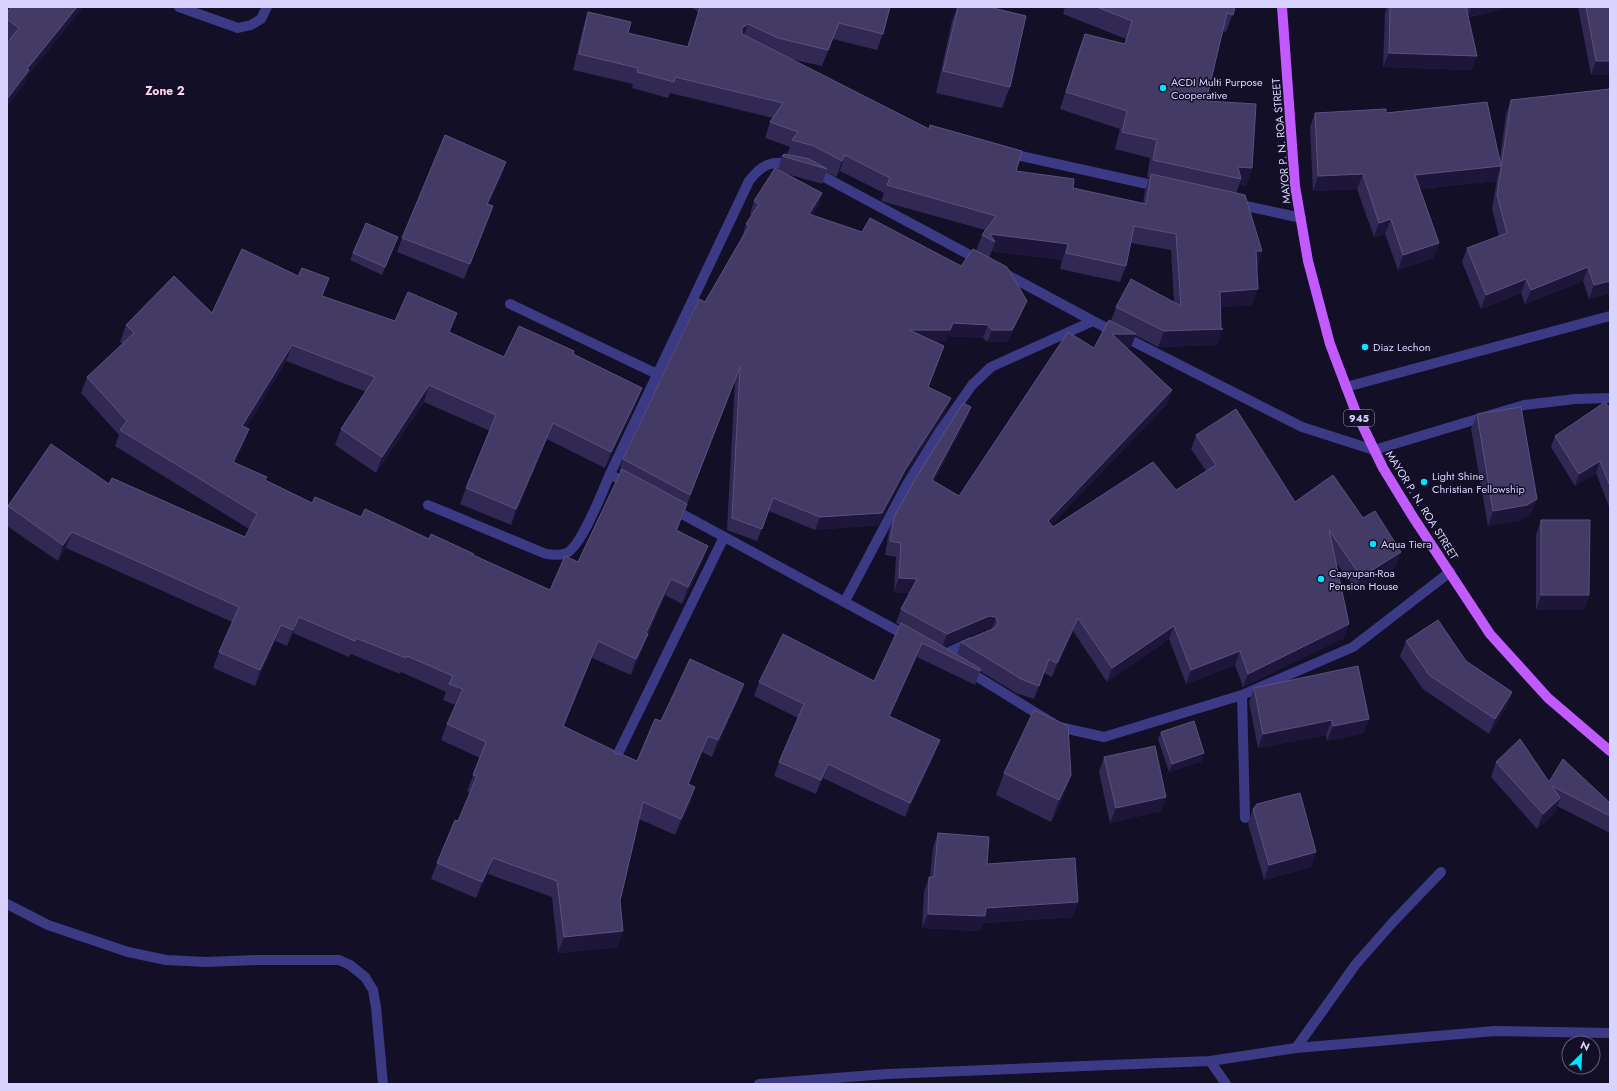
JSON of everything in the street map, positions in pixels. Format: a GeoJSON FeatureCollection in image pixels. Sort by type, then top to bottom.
{"type":"FeatureCollection","features":[{"type":"Feature","properties":{"kind":"main road","name":"MAYOR P. N. ROA STREET"},"geometry":{"type":"LineString","coordinates":[[1282,7],[1295,186],[1308,261],[1330,344],[1354,410],[1386,474],[1490,634],[1548,698],[1610,751]]}},
{"type":"Feature","properties":{"kind":"street"},"geometry":{"type":"LineString","coordinates":[[179,7],[238,28],[251,25],[261,19],[267,7]]}},
{"type":"Feature","properties":{"kind":"street"},"geometry":{"type":"LineString","coordinates":[[1002,152],[1170,189]]}},
{"type":"Feature","properties":{"kind":"street"},"geometry":{"type":"LineString","coordinates":[[428,505],[546,554],[565,554],[572,550],[582,538],[657,374],[750,181],[757,170],[766,165],[778,162],[791,163],[806,168],[1093,321],[1302,427],[1374,450],[1524,406],[1575,399],[1610,398]]}},
{"type":"Feature","properties":{"kind":"street"},"geometry":{"type":"LineString","coordinates":[[1224,201],[1301,218]]}},
{"type":"Feature","properties":{"kind":"street"},"geometry":{"type":"LineString","coordinates":[[510,304],[657,374]]}},
{"type":"Feature","properties":{"kind":"street"},"geometry":{"type":"LineString","coordinates":[[1346,387],[1610,316]]}},
{"type":"Feature","properties":{"kind":"street"},"geometry":{"type":"LineString","coordinates":[[845,601],[906,486],[940,431],[972,385],[991,367],[1093,321]]}},
{"type":"Feature","properties":{"kind":"street"},"geometry":{"type":"LineString","coordinates":[[610,474],[636,489]]}},
{"type":"Feature","properties":{"kind":"street"},"geometry":{"type":"LineString","coordinates":[[663,504],[845,601],[921,644]]}},
{"type":"Feature","properties":{"kind":"street"},"geometry":{"type":"LineString","coordinates":[[613,764],[724,537]]}},
{"type":"Feature","properties":{"kind":"street"},"geometry":{"type":"LineString","coordinates":[[980,639],[938,653],[1059,727],[1104,737],[1242,694],[1354,647],[1450,572]]}},
{"type":"Feature","properties":{"kind":"street"},"geometry":{"type":"LineString","coordinates":[[1242,694],[1245,818]]}},
{"type":"Feature","properties":{"kind":"street"},"geometry":{"type":"LineString","coordinates":[[1296,1048],[1356,964],[1440,872]]}},
{"type":"Feature","properties":{"kind":"street"},"geometry":{"type":"LineString","coordinates":[[7,904],[55,927],[128,952],[166,960],[206,962],[259,960],[339,960],[350,965],[365,977],[373,990],[383,1084]]}},
{"type":"Feature","properties":{"kind":"street"},"geometry":{"type":"LineString","coordinates":[[759,1084],[886,1079],[1210,1061],[1296,1048],[1495,1031],[1610,1033]]}},
{"type":"Feature","properties":{"kind":"street"},"geometry":{"type":"LineString","coordinates":[[1210,1061],[1226,1084]]}},
{"type":"Feature","properties":{"kind":"building"},"geometry":{"type":"Polygon","coordinates":[[[11,7],[77,7],[27,69],[29,70],[7,99],[7,43],[19,28],[7,19],[7,12],[11,7]]]}},
{"type":"Feature","properties":{"kind":"building"},"geometry":{"type":"Polygon","coordinates":[[[700,7],[890,7],[883,34],[839,23],[828,50],[778,38],[748,24],[742,28],[742,34],[929,129],[930,125],[1022,151],[1016,171],[1074,179],[1073,188],[1146,204],[1151,174],[1245,195],[1262,251],[1256,251],[1258,289],[1220,292],[1221,328],[1223,329],[1164,331],[1116,307],[1131,279],[1181,306],[1176,234],[1134,226],[1126,266],[1066,253],[1068,244],[990,234],[995,242],[982,235],[996,216],[887,185],[890,178],[845,155],[842,161],[814,146],[792,140],[798,132],[770,122],[783,103],[675,77],[674,82],[637,72],[638,68],[579,54],[588,12],[631,22],[628,33],[688,47],[700,7]]]}},
{"type":"Feature","properties":{"kind":"building"},"geometry":{"type":"Polygon","coordinates":[[[958,7],[989,7],[1026,16],[1010,87],[943,71],[958,7]]]}},
{"type":"Feature","properties":{"kind":"building"},"geometry":{"type":"Polygon","coordinates":[[[1097,7],[1235,7],[1233,15],[1227,13],[1206,101],[1256,104],[1252,168],[1238,167],[1241,179],[1153,160],[1157,140],[1122,132],[1127,111],[1066,92],[1085,34],[1125,44],[1132,21],[1097,7]]]}},
{"type":"Feature","properties":{"kind":"building"},"geometry":{"type":"Polygon","coordinates":[[[1390,7],[1466,7],[1477,56],[1389,53],[1390,7]]]}},
{"type":"Feature","properties":{"kind":"building"},"geometry":{"type":"Polygon","coordinates":[[[1586,7],[1610,7],[1610,61],[1596,61],[1586,7]]]}},
{"type":"Feature","properties":{"kind":"building"},"geometry":{"type":"Polygon","coordinates":[[[1610,89],[1610,281],[1594,285],[1588,267],[1531,290],[1526,279],[1486,295],[1467,248],[1507,233],[1497,195],[1511,100],[1610,89]]]}},
{"type":"Feature","properties":{"kind":"building"},"geometry":{"type":"Polygon","coordinates":[[[1487,102],[1501,166],[1415,175],[1439,243],[1403,255],[1391,219],[1379,223],[1363,174],[1318,176],[1315,113],[1386,109],[1386,113],[1487,102]]]}},
{"type":"Feature","properties":{"kind":"building"},"geometry":{"type":"Polygon","coordinates":[[[445,135],[506,162],[487,204],[493,206],[470,264],[402,238],[445,135]]]}},
{"type":"Feature","properties":{"kind":"building"},"geometry":{"type":"Polygon","coordinates":[[[784,154],[809,159],[827,169],[782,156],[784,154]]]}},
{"type":"Feature","properties":{"kind":"building"},"geometry":{"type":"Polygon","coordinates":[[[775,168],[822,193],[809,214],[862,232],[870,218],[961,266],[973,249],[1007,267],[1027,301],[1012,330],[992,330],[988,325],[953,323],[950,330],[909,330],[944,346],[928,387],[951,398],[905,470],[882,513],[820,517],[773,498],[762,529],[732,518],[740,367],[690,495],[623,459],[699,299],[705,302],[749,226],[746,224],[759,204],[754,201],[775,168]]]}},
{"type":"Feature","properties":{"kind":"building"},"geometry":{"type":"Polygon","coordinates":[[[366,223],[398,237],[385,267],[353,253],[366,223]]]}},
{"type":"Feature","properties":{"kind":"building"},"geometry":{"type":"Polygon","coordinates":[[[242,249],[298,276],[302,268],[329,278],[322,296],[395,321],[408,292],[457,313],[449,332],[504,357],[519,326],[574,351],[573,354],[642,388],[611,452],[553,423],[516,509],[466,488],[496,415],[429,385],[382,457],[341,429],[375,377],[292,345],[242,426],[249,429],[233,462],[267,477],[265,480],[312,503],[315,497],[361,517],[365,509],[429,539],[431,534],[550,590],[565,556],[578,562],[622,469],[687,504],[676,530],[708,546],[688,587],[671,579],[646,633],[648,634],[636,659],[598,641],[563,726],[613,750],[616,754],[621,754],[637,761],[655,719],[661,721],[690,659],[744,684],[718,740],[708,736],[688,784],[695,787],[681,819],[643,802],[620,901],[623,931],[564,937],[557,881],[493,858],[482,882],[437,863],[455,820],[458,821],[477,776],[473,775],[486,742],[447,724],[463,689],[449,684],[453,676],[407,656],[406,658],[356,638],[355,641],[299,617],[293,630],[281,625],[260,670],[219,652],[239,607],[72,532],[63,545],[8,506],[51,444],[109,484],[112,478],[245,537],[257,514],[120,430],[127,421],[87,377],[134,333],[126,325],[174,276],[212,313],[242,249]]]}},
{"type":"Feature","properties":{"kind":"building"},"geometry":{"type":"Polygon","coordinates":[[[1109,320],[1136,334],[1112,334],[1172,390],[1048,521],[1053,527],[1153,462],[1176,490],[1216,465],[1196,435],[1236,409],[1295,502],[1333,475],[1363,518],[1375,511],[1401,552],[1361,577],[1329,530],[1349,624],[1248,674],[1240,651],[1191,670],[1174,626],[1112,668],[1078,618],[1057,663],[1049,659],[1039,686],[1021,679],[961,642],[995,628],[998,623],[996,617],[989,616],[947,634],[901,609],[917,579],[899,578],[901,543],[890,541],[894,517],[917,476],[963,403],[971,407],[932,480],[959,496],[1068,332],[1094,348],[1109,320]]]}},
{"type":"Feature","properties":{"kind":"building"},"geometry":{"type":"Polygon","coordinates":[[[1605,402],[1610,408],[1610,486],[1600,461],[1579,474],[1555,436],[1605,402]]]}},
{"type":"Feature","properties":{"kind":"building"},"geometry":{"type":"Polygon","coordinates":[[[1521,407],[1537,499],[1527,505],[1493,511],[1477,414],[1521,407]]]}},
{"type":"Feature","properties":{"kind":"building"},"geometry":{"type":"Polygon","coordinates":[[[1541,520],[1590,520],[1589,595],[1541,595],[1541,520]]]}},
{"type":"Feature","properties":{"kind":"building"},"geometry":{"type":"Polygon","coordinates":[[[1438,620],[1466,661],[1512,692],[1495,719],[1429,675],[1406,641],[1438,620]]]}},
{"type":"Feature","properties":{"kind":"building"},"geometry":{"type":"Polygon","coordinates":[[[901,623],[981,669],[980,671],[922,643],[889,716],[940,740],[910,803],[828,764],[821,780],[779,762],[804,704],[759,682],[783,634],[874,681],[901,623]]]}},
{"type":"Feature","properties":{"kind":"building"},"geometry":{"type":"Polygon","coordinates":[[[1358,666],[1369,719],[1333,726],[1332,720],[1263,734],[1254,688],[1358,666]]]}},
{"type":"Feature","properties":{"kind":"building"},"geometry":{"type":"Polygon","coordinates":[[[1034,710],[1068,726],[1071,775],[1059,800],[1004,773],[1034,710]]]}},
{"type":"Feature","properties":{"kind":"building"},"geometry":{"type":"Polygon","coordinates":[[[1194,721],[1204,753],[1172,764],[1161,732],[1194,721]]]}},
{"type":"Feature","properties":{"kind":"building"},"geometry":{"type":"Polygon","coordinates":[[[1520,739],[1549,782],[1563,759],[1610,803],[1610,816],[1552,786],[1560,798],[1543,814],[1496,762],[1520,739]]]}},
{"type":"Feature","properties":{"kind":"building"},"geometry":{"type":"Polygon","coordinates":[[[1155,746],[1166,797],[1116,808],[1104,757],[1155,746]]]}},
{"type":"Feature","properties":{"kind":"building"},"geometry":{"type":"Polygon","coordinates":[[[1300,793],[1316,852],[1269,865],[1253,809],[1257,804],[1300,793]]]}},
{"type":"Feature","properties":{"kind":"building"},"geometry":{"type":"Polygon","coordinates":[[[938,833],[989,837],[987,864],[1075,858],[1078,902],[986,908],[985,916],[928,914],[929,877],[934,877],[938,833]]]}},
{"type":"Feature","properties":{"kind":"place","name":"ACDI Multi Purpose Cooperative"},"geometry":{"type":"Point","coordinates":[1163,88]}},
{"type":"Feature","properties":{"kind":"place","name":"Diaz Lechon"},"geometry":{"type":"Point","coordinates":[1365,347]}},
{"type":"Feature","properties":{"kind":"place","name":"Light Shine Christian Fellowship"},"geometry":{"type":"Point","coordinates":[1424,482]}},
{"type":"Feature","properties":{"kind":"place","name":"Aqua Tiera"},"geometry":{"type":"Point","coordinates":[1373,544]}},
{"type":"Feature","properties":{"kind":"place","name":"Caayupan-Roa Pension House"},"geometry":{"type":"Point","coordinates":[1321,579]}},
{"type":"Feature","properties":{"kind":"district","name":"Zone 2"},"geometry":{"type":"Point","coordinates":[165,91]}}]}
